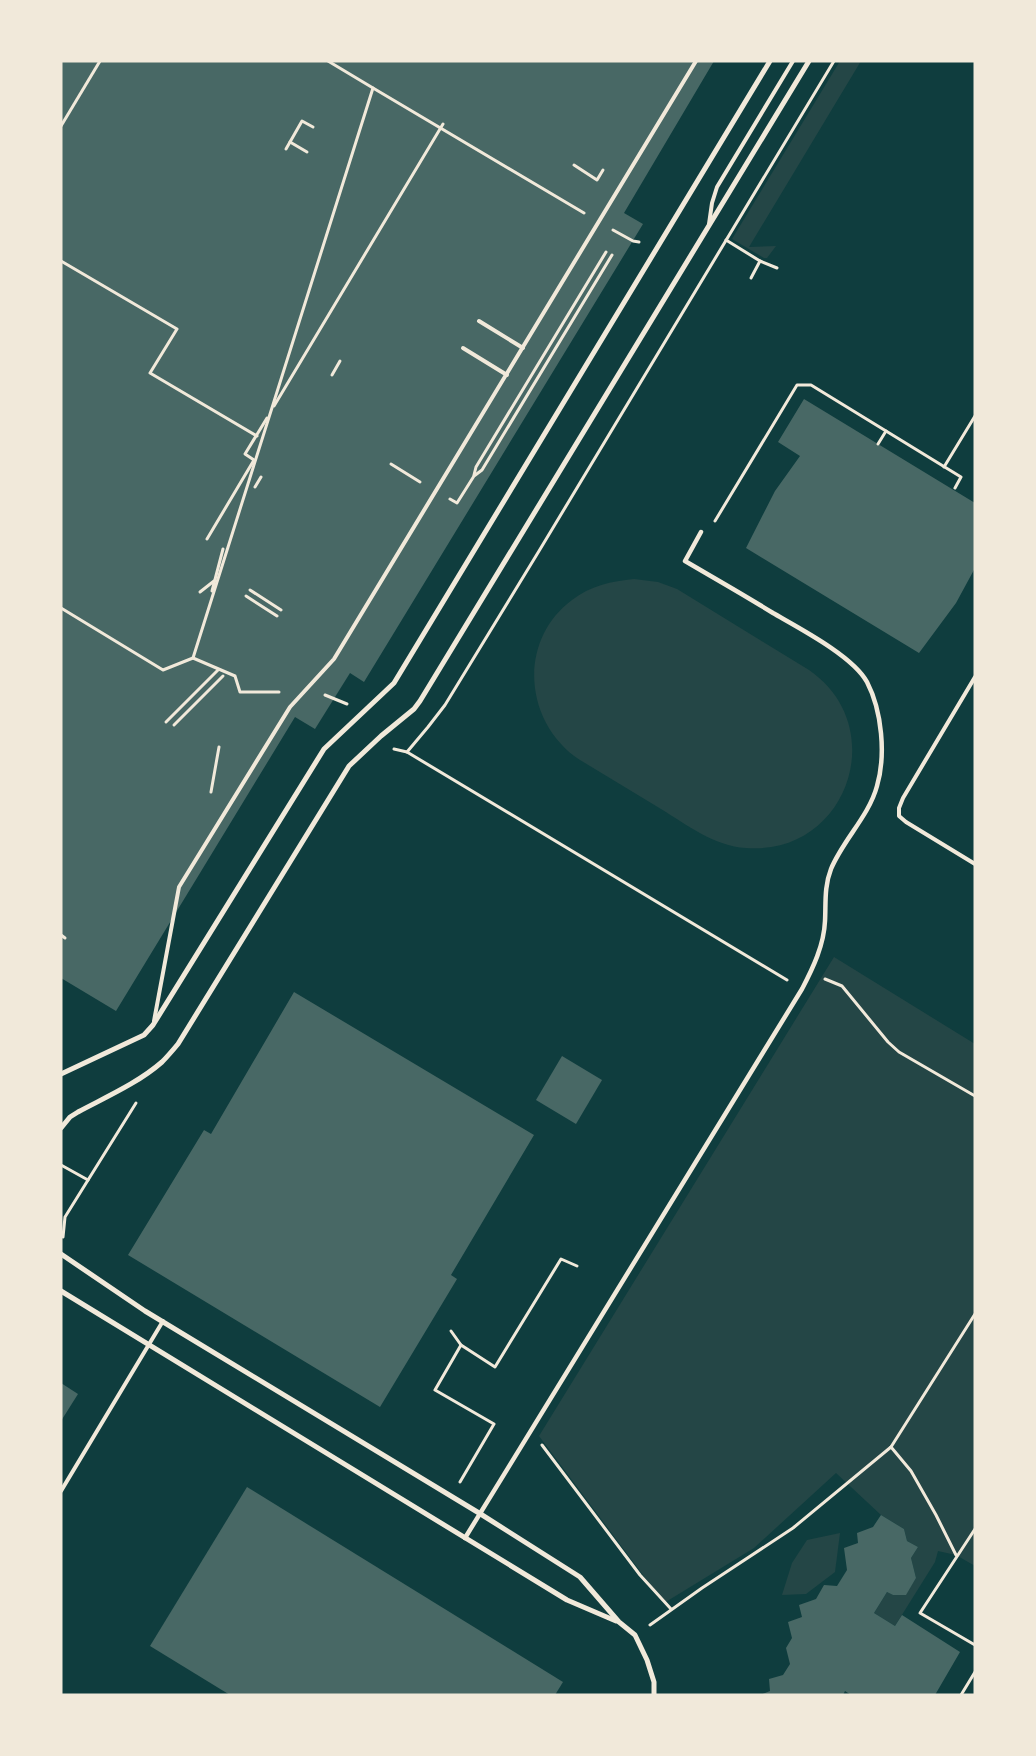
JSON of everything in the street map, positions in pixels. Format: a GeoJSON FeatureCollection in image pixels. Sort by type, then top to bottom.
{"type":"FeatureCollection","features":[{"type":"Feature","properties":{"kind":"street"},"geometry":{"type":"LineString","coordinates":[[61,1074],[144,1035],[153,1026],[324,749],[394,683],[770,61]]}},
{"type":"Feature","properties":{"kind":"street"},"geometry":{"type":"LineString","coordinates":[[61,1128],[78,1112],[138,1079],[162,1062],[178,1044],[349,766],[414,709],[420,701],[809,61]]}},
{"type":"Feature","properties":{"kind":"street"},"geometry":{"type":"LineString","coordinates":[[465,1538],[802,989],[819,950],[825,922],[825,896],[828,876],[877,788],[882,758],[881,731],[875,705],[866,682],[851,664],[822,641],[685,561],[701,532]]}},
{"type":"Feature","properties":{"kind":"street"},"geometry":{"type":"LineString","coordinates":[[61,1254],[162,1321],[479,1513],[580,1577],[619,1622],[635,1635],[648,1660],[654,1682],[654,1695]]}},
{"type":"Feature","properties":{"kind":"street"},"geometry":{"type":"LineString","coordinates":[[61,1291],[567,1600],[619,1622]]}},
{"type":"Feature","properties":{"kind":"lane"},"geometry":{"type":"LineString","coordinates":[[153,1026],[180,887],[290,707],[334,659],[696,61]]}},
{"type":"Feature","properties":{"kind":"lane"},"geometry":{"type":"LineString","coordinates":[[709,226],[712,203],[717,187],[794,61]]}},
{"type":"Feature","properties":{"kind":"lane"},"geometry":{"type":"LineString","coordinates":[[479,321],[524,348]]}},
{"type":"Feature","properties":{"kind":"lane"},"geometry":{"type":"LineString","coordinates":[[463,348],[507,375]]}},
{"type":"Feature","properties":{"kind":"lane"},"geometry":{"type":"LineString","coordinates":[[975,677],[909,787],[899,808],[900,816],[906,822],[975,864]]}},
{"type":"Feature","properties":{"kind":"lane"},"geometry":{"type":"LineString","coordinates":[[61,1491],[162,1321]]}},
{"type":"Feature","properties":{"kind":"path"},"geometry":{"type":"LineString","coordinates":[[61,126],[100,61]]}},
{"type":"Feature","properties":{"kind":"path"},"geometry":{"type":"LineString","coordinates":[[328,61],[591,217]]}},
{"type":"Feature","properties":{"kind":"path"},"geometry":{"type":"LineString","coordinates":[[407,752],[445,705],[834,61]]}},
{"type":"Feature","properties":{"kind":"path"},"geometry":{"type":"LineString","coordinates":[[193,658],[373,88]]}},
{"type":"Feature","properties":{"kind":"path"},"geometry":{"type":"LineString","coordinates":[[286,149],[302,121],[313,127]]}},
{"type":"Feature","properties":{"kind":"path"},"geometry":{"type":"LineString","coordinates":[[207,539],[254,460],[245,454],[443,124]]}},
{"type":"Feature","properties":{"kind":"path"},"geometry":{"type":"LineString","coordinates":[[290,142],[308,152]]}},
{"type":"Feature","properties":{"kind":"path"},"geometry":{"type":"LineString","coordinates":[[574,165],[597,180],[603,170]]}},
{"type":"Feature","properties":{"kind":"path"},"geometry":{"type":"LineString","coordinates":[[608,226],[633,241]]}},
{"type":"Feature","properties":{"kind":"path"},"geometry":{"type":"LineString","coordinates":[[726,240],[760,261],[777,268]]}},
{"type":"Feature","properties":{"kind":"path"},"geometry":{"type":"LineString","coordinates":[[474,476],[476,467],[606,252]]}},
{"type":"Feature","properties":{"kind":"path"},"geometry":{"type":"LineString","coordinates":[[482,470],[612,256]]}},
{"type":"Feature","properties":{"kind":"path"},"geometry":{"type":"LineString","coordinates":[[61,261],[177,329],[150,373],[262,439]]}},
{"type":"Feature","properties":{"kind":"path"},"geometry":{"type":"LineString","coordinates":[[751,278],[760,261]]}},
{"type":"Feature","properties":{"kind":"path"},"geometry":{"type":"LineString","coordinates":[[332,375],[340,361]]}},
{"type":"Feature","properties":{"kind":"path"},"geometry":{"type":"LineString","coordinates":[[701,532],[709,532],[796,385],[811,385],[961,477],[955,488]]}},
{"type":"Feature","properties":{"kind":"path"},"geometry":{"type":"LineString","coordinates":[[944,467],[975,416]]}},
{"type":"Feature","properties":{"kind":"path"},"geometry":{"type":"LineString","coordinates":[[878,444],[886,431]]}},
{"type":"Feature","properties":{"kind":"path"},"geometry":{"type":"LineString","coordinates":[[255,487],[261,477]]}},
{"type":"Feature","properties":{"kind":"path"},"geometry":{"type":"LineString","coordinates":[[210,596],[223,549]]}},
{"type":"Feature","properties":{"kind":"path"},"geometry":{"type":"LineString","coordinates":[[200,592],[214,581]]}},
{"type":"Feature","properties":{"kind":"path"},"geometry":{"type":"LineString","coordinates":[[250,590],[281,610]]}},
{"type":"Feature","properties":{"kind":"path"},"geometry":{"type":"LineString","coordinates":[[246,596],[277,616]]}},
{"type":"Feature","properties":{"kind":"path"},"geometry":{"type":"LineString","coordinates":[[61,608],[163,670],[193,658],[235,676],[240,692],[288,692]]}},
{"type":"Feature","properties":{"kind":"path"},"geometry":{"type":"LineString","coordinates":[[166,722],[218,670]]}},
{"type":"Feature","properties":{"kind":"path"},"geometry":{"type":"LineString","coordinates":[[174,725],[223,676]]}},
{"type":"Feature","properties":{"kind":"path"},"geometry":{"type":"LineString","coordinates":[[317,692],[335,698]]}},
{"type":"Feature","properties":{"kind":"path"},"geometry":{"type":"LineString","coordinates":[[381,736],[390,748],[407,752],[802,989]]}},
{"type":"Feature","properties":{"kind":"path"},"geometry":{"type":"LineString","coordinates":[[211,792],[219,747]]}},
{"type":"Feature","properties":{"kind":"path"},"geometry":{"type":"LineString","coordinates":[[811,972],[842,986],[888,1042],[899,1052],[975,1096]]}},
{"type":"Feature","properties":{"kind":"path"},"geometry":{"type":"LineString","coordinates":[[61,1239],[65,1217],[137,1101]]}},
{"type":"Feature","properties":{"kind":"path"},"geometry":{"type":"LineString","coordinates":[[61,1165],[88,1180]]}},
{"type":"Feature","properties":{"kind":"path"},"geometry":{"type":"LineString","coordinates":[[451,1331],[461,1346],[495,1367],[561,1258],[577,1266]]}},
{"type":"Feature","properties":{"kind":"path"},"geometry":{"type":"LineString","coordinates":[[635,1635],[794,1528],[891,1447],[975,1314]]}},
{"type":"Feature","properties":{"kind":"path"},"geometry":{"type":"LineString","coordinates":[[451,1496],[494,1424],[435,1390],[461,1346]]}},
{"type":"Feature","properties":{"kind":"path"},"geometry":{"type":"LineString","coordinates":[[530,1430],[640,1575],[671,1609]]}},
{"type":"Feature","properties":{"kind":"path"},"geometry":{"type":"LineString","coordinates":[[891,1447],[911,1471],[956,1555]]}},
{"type":"Feature","properties":{"kind":"path"},"geometry":{"type":"LineString","coordinates":[[975,1529],[956,1555],[920,1613],[975,1645]]}},
{"type":"Feature","properties":{"kind":"path"},"geometry":{"type":"LineString","coordinates":[[961,1695],[975,1672]]}},
{"type":"Feature","properties":{"kind":"shaded area"},"geometry":{"type":"Polygon","coordinates":[[[840,61],[861,61],[749,247],[776,246],[767,258],[764,258],[732,239],[840,61]]]}},
{"type":"Feature","properties":{"kind":"shaded area"},"geometry":{"type":"Polygon","coordinates":[[[634,579],[658,582],[677,589],[809,670],[834,694],[848,723],[852,753],[846,783],[832,810],[810,832],[781,845],[746,848],[712,839],[580,760],[561,744],[547,725],[538,704],[534,681],[536,659],[542,637],[554,617],[579,595],[602,585],[634,579]]]}},
{"type":"Feature","properties":{"kind":"shaded area"},"geometry":{"type":"Polygon","coordinates":[[[834,957],[975,1044],[975,1566],[956,1555],[938,1551],[935,1562],[895,1626],[874,1613],[887,1592],[893,1595],[906,1594],[916,1578],[911,1558],[918,1547],[907,1541],[904,1529],[881,1515],[836,1473],[754,1548],[664,1603],[539,1436],[834,957]]]}},
{"type":"Feature","properties":{"kind":"shaded area"},"geometry":{"type":"Polygon","coordinates":[[[840,1533],[835,1572],[806,1594],[782,1595],[792,1563],[807,1540],[840,1533]]]}},
{"type":"Feature","properties":{"kind":"building"},"geometry":{"type":"Polygon","coordinates":[[[61,61],[714,61],[624,213],[643,224],[364,682],[350,673],[315,729],[295,717],[116,1011],[61,978],[61,61]]]}},
{"type":"Feature","properties":{"kind":"building"},"geometry":{"type":"Polygon","coordinates":[[[804,399],[975,503],[975,568],[956,603],[919,653],[746,548],[775,491],[800,456],[778,442],[804,399]]]}},
{"type":"Feature","properties":{"kind":"building"},"geometry":{"type":"Polygon","coordinates":[[[294,992],[534,1135],[451,1275],[457,1279],[380,1407],[128,1255],[204,1130],[211,1134],[294,992]]]}},
{"type":"Feature","properties":{"kind":"building"},"geometry":{"type":"Polygon","coordinates":[[[562,1056],[602,1080],[576,1124],[536,1100],[562,1056]]]}},
{"type":"Feature","properties":{"kind":"building"},"geometry":{"type":"Polygon","coordinates":[[[61,1383],[78,1394],[61,1421],[61,1383]]]}},
{"type":"Feature","properties":{"kind":"building"},"geometry":{"type":"Polygon","coordinates":[[[247,1487],[563,1682],[555,1695],[230,1695],[150,1646],[247,1487]]]}},
{"type":"Feature","properties":{"kind":"building"},"geometry":{"type":"Polygon","coordinates":[[[881,1515],[904,1529],[907,1541],[918,1547],[911,1558],[916,1578],[906,1595],[893,1595],[887,1592],[874,1613],[895,1626],[902,1615],[960,1652],[935,1695],[851,1695],[845,1691],[843,1695],[760,1695],[770,1691],[769,1679],[783,1675],[790,1664],[786,1648],[792,1638],[788,1622],[802,1617],[799,1605],[816,1599],[824,1585],[837,1586],[847,1570],[844,1548],[858,1543],[857,1533],[873,1527],[881,1515]]]}}]}
